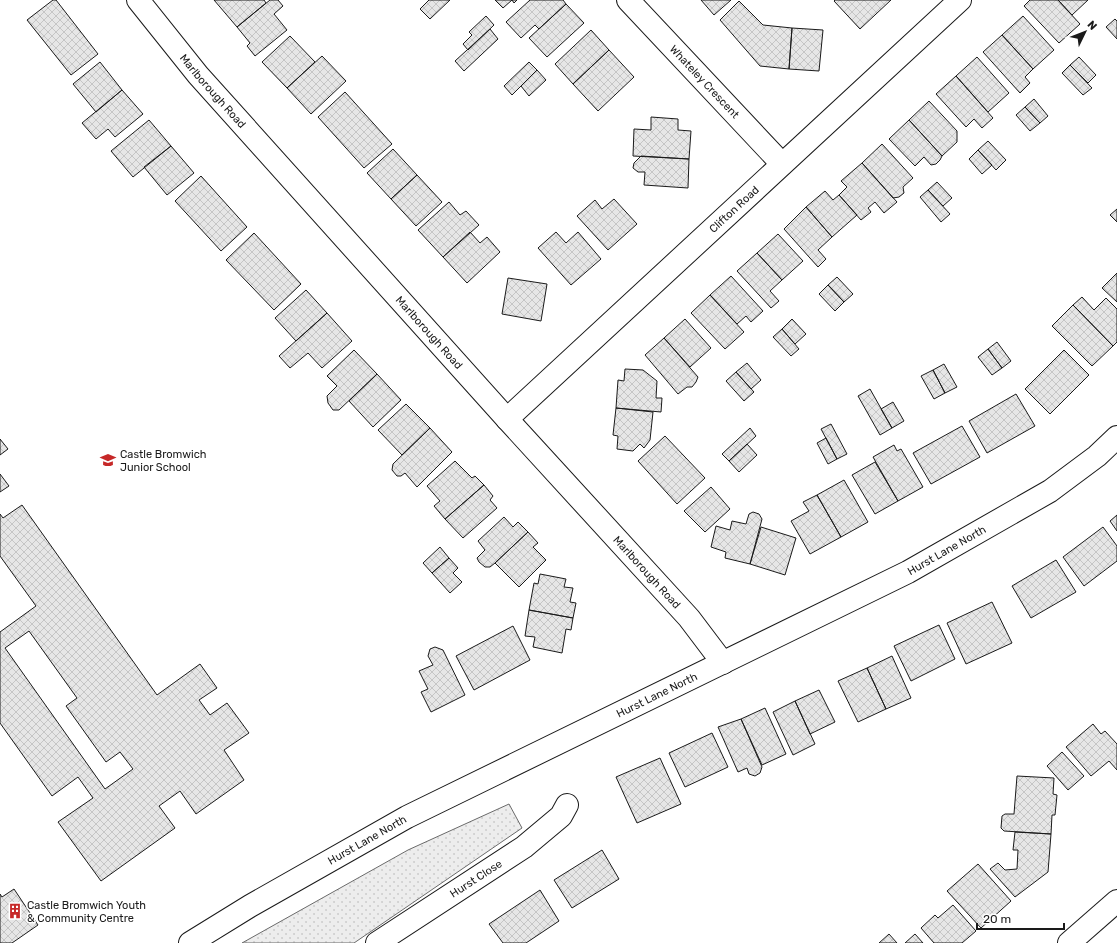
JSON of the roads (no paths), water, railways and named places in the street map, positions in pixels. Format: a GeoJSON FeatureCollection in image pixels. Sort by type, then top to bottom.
{"type":"FeatureCollection","features":[{"type":"Feature","properties":{"kind":"street","name":"Marlborough Road"},"geometry":{"type":"LineString","coordinates":[[138,0],[198,76],[507,419],[689,618],[723,663]]}},
{"type":"Feature","properties":{"kind":"street","name":"Whateley Crescent"},"geometry":{"type":"LineString","coordinates":[[628,0],[782,164]]}},
{"type":"Feature","properties":{"kind":"street","name":"Clifton Road"},"geometry":{"type":"LineString","coordinates":[[507,419],[960,0]]}},
{"type":"Feature","properties":{"kind":"street","name":"Hurst Lane North"},"geometry":{"type":"LineString","coordinates":[[190,943],[250,906],[407,818],[908,572],[1050,491],[1097,456],[1117,437]]}},
{"type":"Feature","properties":{"kind":"street","name":"Hurst Close"},"geometry":{"type":"LineString","coordinates":[[377,943],[524,848],[561,816],[567,805]]}},
{"type":"Feature","properties":{"kind":"street"},"geometry":{"type":"LineString","coordinates":[[1069,943],[1117,901]]}},
{"type":"Feature","properties":{"kind":"place","name":"Castle Bromwich Junior School"},"geometry":{"type":"Point","coordinates":[108,460]}},
{"type":"Feature","properties":{"kind":"place","name":"Castle Bromwich Youth & Community Centre"},"geometry":{"type":"Point","coordinates":[15,911]}}]}
